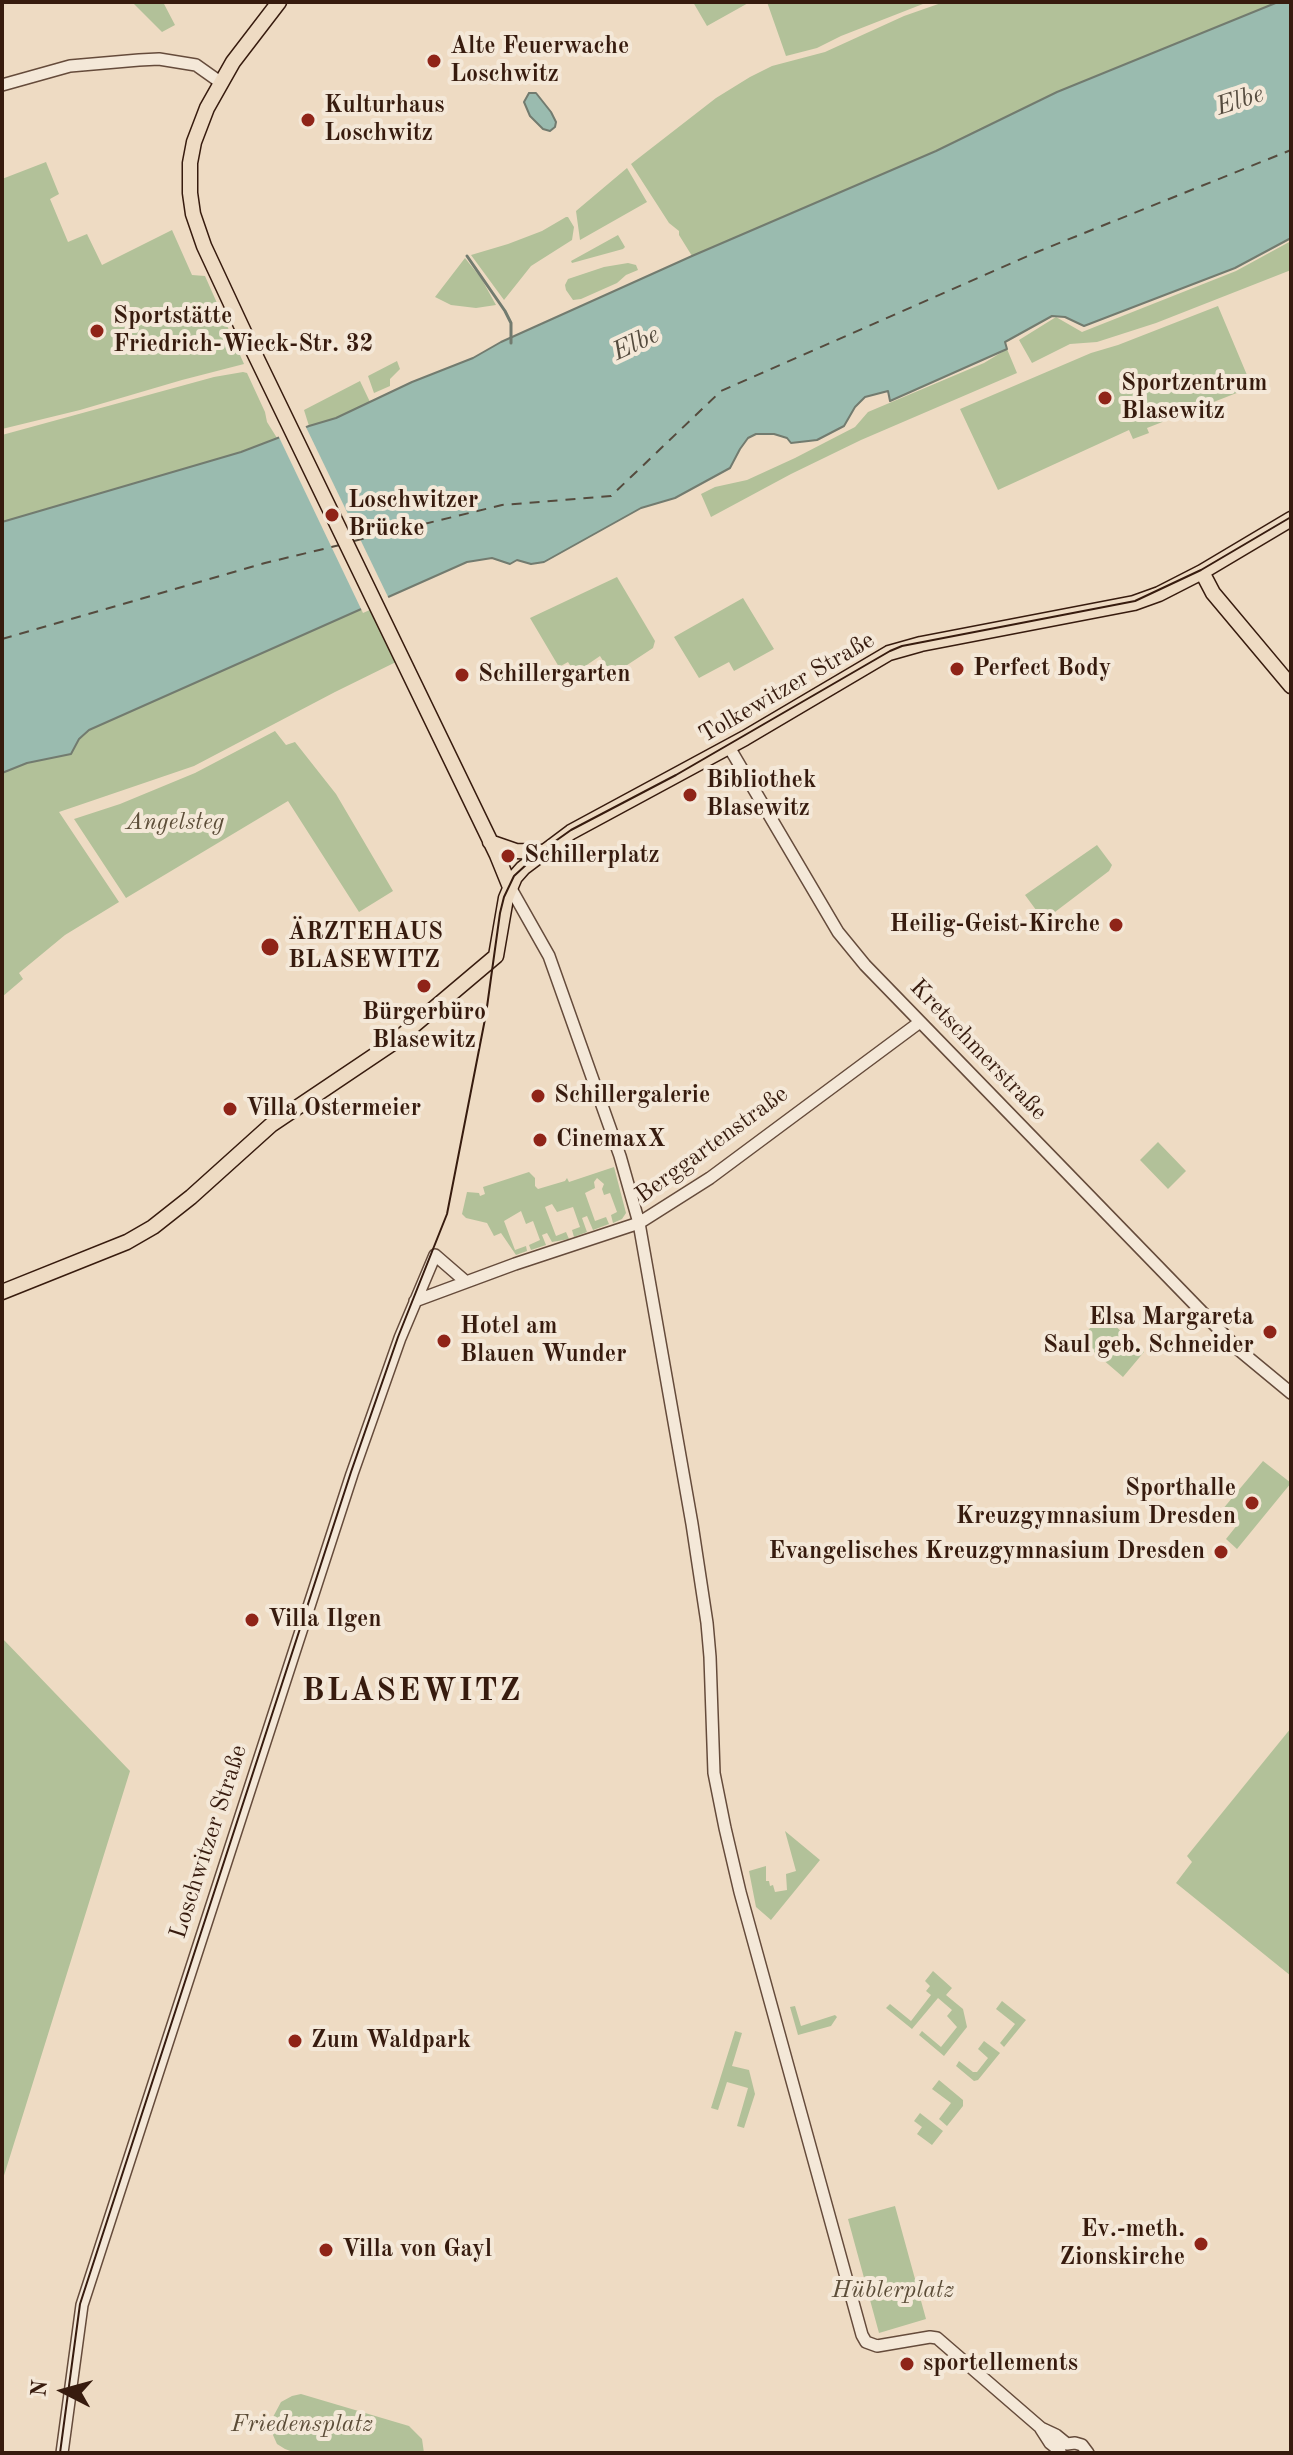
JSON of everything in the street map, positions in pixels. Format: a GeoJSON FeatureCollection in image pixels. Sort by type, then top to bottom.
{"type":"FeatureCollection","features":[{"type":"Feature","properties":{"kind":"main road"},"geometry":{"type":"LineString","coordinates":[[2,1292],[127,1242],[153,1227],[271,1125],[393,1043],[496,956],[501,919],[510,887],[245,334],[199,232],[190,193],[189,172],[194,142],[220,82],[279,2]]}},
{"type":"Feature","properties":{"kind":"main road","name":"Tolkewitzer Straße"},"geometry":{"type":"LineString","coordinates":[[510,887],[523,868],[571,832],[729,747],[889,653],[1134,603],[1202,572],[1291,519]]}},
{"type":"Feature","properties":{"kind":"main road"},"geometry":{"type":"LineString","coordinates":[[1202,572],[1213,593],[1291,686]]}},
{"type":"Feature","properties":{"kind":"main road"},"geometry":{"type":"LineString","coordinates":[[490,842],[516,851],[544,852]]}},
{"type":"Feature","properties":{"kind":"street"},"geometry":{"type":"LineString","coordinates":[[2,85],[70,66],[159,59],[196,65],[220,82]]}},
{"type":"Feature","properties":{"kind":"street","name":"Kretschmerstraße"},"geometry":{"type":"LineString","coordinates":[[729,747],[838,932],[865,965],[1239,1350],[1291,1393]]}},
{"type":"Feature","properties":{"kind":"street"},"geometry":{"type":"LineString","coordinates":[[510,887],[549,956],[620,1156],[639,1223],[707,1623],[714,1773],[725,1828],[862,2335],[872,2346],[937,2338],[1041,2428],[1056,2435],[1062,2449],[1078,2443],[1088,2453]]}},
{"type":"Feature","properties":{"kind":"street","name":"Berggartenstraße"},"geometry":{"type":"LineString","coordinates":[[415,1301],[465,1281],[639,1223],[710,1178],[920,1022]]}},
{"type":"Feature","properties":{"kind":"street","name":"Loschwitzer Straße"},"geometry":{"type":"LineString","coordinates":[[62,2453],[79,2319],[89,2280],[352,1474],[390,1366],[435,1255],[465,1281]]}},
{"type":"Feature","properties":{"kind":"green space"},"geometry":{"type":"Polygon","coordinates":[[[132,2],[163,2],[175,25],[162,32],[132,2]]]}},
{"type":"Feature","properties":{"kind":"green space"},"geometry":{"type":"Polygon","coordinates":[[[693,2],[750,2],[707,26],[693,2]]]}},
{"type":"Feature","properties":{"kind":"green space"},"geometry":{"type":"Polygon","coordinates":[[[767,2],[928,2],[817,48],[786,56],[767,2]]]}},
{"type":"Feature","properties":{"kind":"green space"},"geometry":{"type":"Polygon","coordinates":[[[944,2],[1278,2],[1057,92],[936,151],[692,256],[679,231],[669,223],[631,164],[716,98],[750,77],[772,66],[825,52],[904,16],[944,2]]]}},
{"type":"Feature","properties":{"kind":"green space","name":"Sportstätte Friedrich-Wieck-Str. 32"},"geometry":{"type":"Polygon","coordinates":[[[46,162],[59,194],[50,199],[68,242],[87,234],[102,265],[172,230],[192,275],[205,276],[244,364],[2,429],[2,179],[46,162]]]}},
{"type":"Feature","properties":{"kind":"green space"},"geometry":{"type":"Polygon","coordinates":[[[627,168],[647,202],[580,240],[576,211],[627,168]]]}},
{"type":"Feature","properties":{"kind":"green space"},"geometry":{"type":"Polygon","coordinates":[[[566,217],[574,227],[572,240],[531,266],[504,300],[471,255],[542,231],[566,217]]]}},
{"type":"Feature","properties":{"kind":"green space"},"geometry":{"type":"Polygon","coordinates":[[[618,235],[625,247],[623,249],[572,263],[571,261],[618,235]]]}},
{"type":"Feature","properties":{"kind":"green space"},"geometry":{"type":"Polygon","coordinates":[[[1291,241],[1291,270],[1156,323],[1097,342],[1070,344],[1032,363],[1019,340],[1056,317],[1082,332],[1236,271],[1291,241]]]}},
{"type":"Feature","properties":{"kind":"green space"},"geometry":{"type":"Polygon","coordinates":[[[465,258],[496,305],[476,308],[451,305],[435,297],[465,258]]]}},
{"type":"Feature","properties":{"kind":"green space"},"geometry":{"type":"Polygon","coordinates":[[[628,263],[636,265],[638,270],[581,299],[573,300],[566,290],[568,279],[628,263]]]}},
{"type":"Feature","properties":{"kind":"green space","name":"Sportzentrum Blasewitz"},"geometry":{"type":"Polygon","coordinates":[[[1218,306],[1252,387],[1147,428],[1149,433],[1133,439],[1129,430],[998,490],[960,409],[1091,353],[1218,306]]]}},
{"type":"Feature","properties":{"kind":"green space"},"geometry":{"type":"Polygon","coordinates":[[[1007,349],[1017,373],[861,440],[711,517],[701,494],[715,487],[747,480],[795,458],[855,427],[868,412],[984,363],[1007,349]]]}},
{"type":"Feature","properties":{"kind":"green space"},"geometry":{"type":"Polygon","coordinates":[[[397,361],[400,369],[390,379],[390,386],[374,393],[368,376],[397,361]]]}},
{"type":"Feature","properties":{"kind":"green space"},"geometry":{"type":"Polygon","coordinates":[[[247,373],[277,438],[241,452],[2,522],[2,435],[214,377],[247,373]]]}},
{"type":"Feature","properties":{"kind":"green space"},"geometry":{"type":"Polygon","coordinates":[[[360,381],[370,402],[336,418],[309,426],[304,410],[360,381]]]}},
{"type":"Feature","properties":{"kind":"green space"},"geometry":{"type":"Polygon","coordinates":[[[617,577],[655,641],[653,648],[612,675],[600,656],[575,673],[568,662],[559,667],[530,618],[617,577]]]}},
{"type":"Feature","properties":{"kind":"green space"},"geometry":{"type":"Polygon","coordinates":[[[743,598],[774,649],[734,671],[729,662],[699,678],[674,637],[743,598]]]}},
{"type":"Feature","properties":{"kind":"green space"},"geometry":{"type":"Polygon","coordinates":[[[373,604],[398,661],[194,766],[59,812],[119,902],[65,935],[19,973],[23,979],[2,997],[2,773],[27,763],[71,754],[79,739],[89,730],[373,604]]]}},
{"type":"Feature","properties":{"kind":"green space","name":"Angelsteg"},"geometry":{"type":"Polygon","coordinates":[[[275,731],[286,745],[295,742],[336,794],[393,891],[359,912],[288,801],[126,898],[74,819],[195,773],[275,731]]]}},
{"type":"Feature","properties":{"kind":"green space"},"geometry":{"type":"Polygon","coordinates":[[[1097,845],[1112,865],[1109,871],[1051,915],[1039,914],[1025,895],[1097,845]]]}},
{"type":"Feature","properties":{"kind":"green space"},"geometry":{"type":"Polygon","coordinates":[[[1158,1142],[1186,1171],[1168,1189],[1140,1160],[1158,1142]]]}},
{"type":"Feature","properties":{"kind":"green space"},"geometry":{"type":"Polygon","coordinates":[[[614,1167],[626,1213],[622,1219],[613,1223],[611,1215],[617,1212],[610,1193],[604,1195],[604,1184],[597,1178],[595,1188],[585,1193],[595,1221],[606,1217],[609,1224],[593,1230],[587,1216],[582,1218],[587,1232],[574,1237],[572,1230],[580,1227],[573,1207],[557,1212],[552,1204],[545,1207],[556,1236],[566,1232],[569,1239],[552,1242],[547,1233],[542,1235],[546,1245],[531,1250],[529,1245],[540,1240],[533,1221],[526,1224],[521,1211],[504,1221],[515,1250],[526,1246],[527,1251],[516,1255],[501,1233],[494,1236],[487,1223],[466,1218],[462,1214],[467,1192],[479,1193],[480,1196],[485,1194],[483,1187],[529,1172],[535,1178],[538,1189],[567,1178],[569,1182],[614,1167]]]}},
{"type":"Feature","properties":{"kind":"green space"},"geometry":{"type":"Polygon","coordinates":[[[1102,1314],[1144,1352],[1123,1377],[1080,1340],[1102,1314]]]}},
{"type":"Feature","properties":{"kind":"green space","name":"Sporthalle Kreuzgymnasium Dresden"},"geometry":{"type":"Polygon","coordinates":[[[1263,1461],[1291,1483],[1237,1549],[1226,1539],[1238,1524],[1222,1510],[1263,1461]]]}},
{"type":"Feature","properties":{"kind":"green space"},"geometry":{"type":"Polygon","coordinates":[[[2,1638],[130,1771],[2,2182],[2,1638]]]}},
{"type":"Feature","properties":{"kind":"green space"},"geometry":{"type":"Polygon","coordinates":[[[1291,1728],[1291,1976],[1176,1883],[1192,1862],[1187,1856],[1291,1728]]]}},
{"type":"Feature","properties":{"kind":"green space"},"geometry":{"type":"Polygon","coordinates":[[[785,1831],[820,1860],[771,1920],[756,1907],[749,1871],[766,1866],[766,1881],[773,1885],[775,1892],[787,1890],[786,1874],[796,1871],[785,1831]]]}},
{"type":"Feature","properties":{"kind":"green space"},"geometry":{"type":"Polygon","coordinates":[[[933,1971],[952,1988],[946,1995],[963,2009],[967,2027],[944,2056],[919,2035],[922,2031],[941,2047],[957,2027],[947,2016],[952,2010],[938,1998],[912,2029],[886,2008],[890,2004],[911,2021],[931,1995],[926,1991],[930,1986],[925,1981],[933,1971]]]}},
{"type":"Feature","properties":{"kind":"green space"},"geometry":{"type":"Polygon","coordinates":[[[1002,2001],[1026,2020],[1004,2047],[1000,2043],[1015,2024],[996,2009],[1002,2001]]]}},
{"type":"Feature","properties":{"kind":"green space"},"geometry":{"type":"Polygon","coordinates":[[[795,2006],[801,2026],[835,2015],[837,2017],[831,2026],[798,2035],[790,2007],[795,2006]]]}},
{"type":"Feature","properties":{"kind":"green space"},"geometry":{"type":"Polygon","coordinates":[[[735,2031],[742,2033],[732,2066],[749,2070],[755,2094],[744,2128],[737,2126],[748,2088],[727,2082],[718,2110],[711,2108],[735,2031]]]}},
{"type":"Feature","properties":{"kind":"green space"},"geometry":{"type":"Polygon","coordinates":[[[984,2041],[1000,2053],[974,2081],[956,2066],[959,2061],[977,2072],[988,2058],[978,2049],[984,2041]]]}},
{"type":"Feature","properties":{"kind":"green space"},"geometry":{"type":"Polygon","coordinates":[[[939,2080],[963,2100],[963,2106],[947,2126],[939,2119],[951,2103],[932,2089],[939,2080]]]}},
{"type":"Feature","properties":{"kind":"green space"},"geometry":{"type":"Polygon","coordinates":[[[920,2113],[943,2131],[932,2145],[917,2134],[922,2127],[914,2121],[920,2113]]]}},
{"type":"Feature","properties":{"kind":"green space","name":"Hüblerplatz"},"geometry":{"type":"Polygon","coordinates":[[[895,2206],[926,2319],[879,2333],[848,2219],[895,2206]]]}},
{"type":"Feature","properties":{"kind":"green space","name":"Friedensplatz"},"geometry":{"type":"Polygon","coordinates":[[[301,2394],[409,2426],[422,2439],[424,2453],[296,2453],[285,2449],[277,2444],[273,2435],[273,2417],[281,2402],[301,2394]]]}},
{"type":"Feature","properties":{"kind":"water","name":"Elbe"},"geometry":{"type":"Polygon","coordinates":[[[1278,2],[1291,2],[1291,238],[1235,268],[1084,326],[1065,317],[1052,316],[1005,342],[1007,349],[890,401],[888,391],[865,397],[844,426],[817,440],[791,443],[787,438],[774,434],[756,434],[748,438],[730,468],[675,498],[641,508],[544,562],[531,564],[517,560],[510,564],[492,558],[467,562],[89,730],[79,739],[71,754],[27,763],[2,773],[2,522],[241,452],[336,418],[692,256],[936,151],[1057,92],[1278,2]]]}},
{"type":"Feature","properties":{"kind":"water"},"geometry":{"type":"Polygon","coordinates":[[[529,93],[536,93],[551,112],[556,122],[550,131],[543,129],[530,116],[524,102],[529,93]]]}},
{"type":"Feature","properties":{"kind":"pier"},"geometry":{"type":"Polygon","coordinates":[[[304,423],[390,601],[363,613],[277,433],[304,423]]]}},
{"type":"Feature","properties":{"kind":"waterway"},"geometry":{"type":"LineString","coordinates":[[467,256],[505,311],[511,323],[511,343]]}},
{"type":"Feature","properties":{"kind":"ferry route"},"geometry":{"type":"LineString","coordinates":[[354,541],[502,505],[611,496],[721,391],[1037,252],[1291,150]]}},
{"type":"Feature","properties":{"kind":"ferry route"},"geometry":{"type":"LineString","coordinates":[[2,639],[265,563],[340,545]]}},
{"type":"Feature","properties":{"kind":"tram line"},"geometry":{"type":"LineString","coordinates":[[60,2453],[80,2304],[351,1472],[398,1337],[447,1214],[486,1014],[500,913],[514,876],[571,830],[676,775],[890,651],[902,646],[1135,601],[1201,570],[1291,517]]}},
{"type":"Feature","properties":{"kind":"place","name":"Alte Feuerwache Loschwitz"},"geometry":{"type":"Point","coordinates":[434,61]}},
{"type":"Feature","properties":{"kind":"place","name":"Kulturhaus Loschwitz"},"geometry":{"type":"Point","coordinates":[308,120]}},
{"type":"Feature","properties":{"kind":"place","name":"Sportstätte Friedrich-Wieck-Str. 32"},"geometry":{"type":"Point","coordinates":[97,331]}},
{"type":"Feature","properties":{"kind":"place","name":"Sportzentrum Blasewitz"},"geometry":{"type":"Point","coordinates":[1105,398]}},
{"type":"Feature","properties":{"kind":"place","name":"Loschwitzer Brücke"},"geometry":{"type":"Point","coordinates":[332,515]}},
{"type":"Feature","properties":{"kind":"place","name":"Perfect Body"},"geometry":{"type":"Point","coordinates":[957,669]}},
{"type":"Feature","properties":{"kind":"place","name":"Schillergarten"},"geometry":{"type":"Point","coordinates":[462,675]}},
{"type":"Feature","properties":{"kind":"place","name":"Bibliothek Blasewitz"},"geometry":{"type":"Point","coordinates":[690,795]}},
{"type":"Feature","properties":{"kind":"place","name":"Schillerplatz"},"geometry":{"type":"Point","coordinates":[508,856]}},
{"type":"Feature","properties":{"kind":"place","name":"Heilig-Geist-Kirche"},"geometry":{"type":"Point","coordinates":[1116,925]}},
{"type":"Feature","properties":{"kind":"place","name":"ÄRZTEHAUS BLASEWITZ"},"geometry":{"type":"Point","coordinates":[270,947]}},
{"type":"Feature","properties":{"kind":"place","name":"Bürgerbüro Blasewitz"},"geometry":{"type":"Point","coordinates":[424,986]}},
{"type":"Feature","properties":{"kind":"place","name":"Schillergalerie"},"geometry":{"type":"Point","coordinates":[538,1096]}},
{"type":"Feature","properties":{"kind":"place","name":"Villa Ostermeier"},"geometry":{"type":"Point","coordinates":[230,1109]}},
{"type":"Feature","properties":{"kind":"place","name":"CinemaxX"},"geometry":{"type":"Point","coordinates":[540,1140]}},
{"type":"Feature","properties":{"kind":"place","name":"Elsa Margareta Saul geb. Schneider"},"geometry":{"type":"Point","coordinates":[1270,1332]}},
{"type":"Feature","properties":{"kind":"place","name":"Hotel am Blauen Wunder"},"geometry":{"type":"Point","coordinates":[444,1341]}},
{"type":"Feature","properties":{"kind":"place","name":"Sporthalle Kreuzgymnasium Dresden"},"geometry":{"type":"Point","coordinates":[1252,1503]}},
{"type":"Feature","properties":{"kind":"place","name":"Evangelisches Kreuzgymnasium Dresden"},"geometry":{"type":"Point","coordinates":[1221,1552]}},
{"type":"Feature","properties":{"kind":"place","name":"Villa Ilgen"},"geometry":{"type":"Point","coordinates":[252,1620]}},
{"type":"Feature","properties":{"kind":"place","name":"Zum Waldpark"},"geometry":{"type":"Point","coordinates":[295,2041]}},
{"type":"Feature","properties":{"kind":"place","name":"Ev.-meth. Zionskirche"},"geometry":{"type":"Point","coordinates":[1201,2244]}},
{"type":"Feature","properties":{"kind":"place","name":"Villa von Gayl"},"geometry":{"type":"Point","coordinates":[326,2250]}},
{"type":"Feature","properties":{"kind":"place","name":"sportellements"},"geometry":{"type":"Point","coordinates":[907,2364]}},
{"type":"Feature","properties":{"kind":"district","name":"BLASEWITZ"},"geometry":{"type":"Point","coordinates":[412,1692]}}]}
